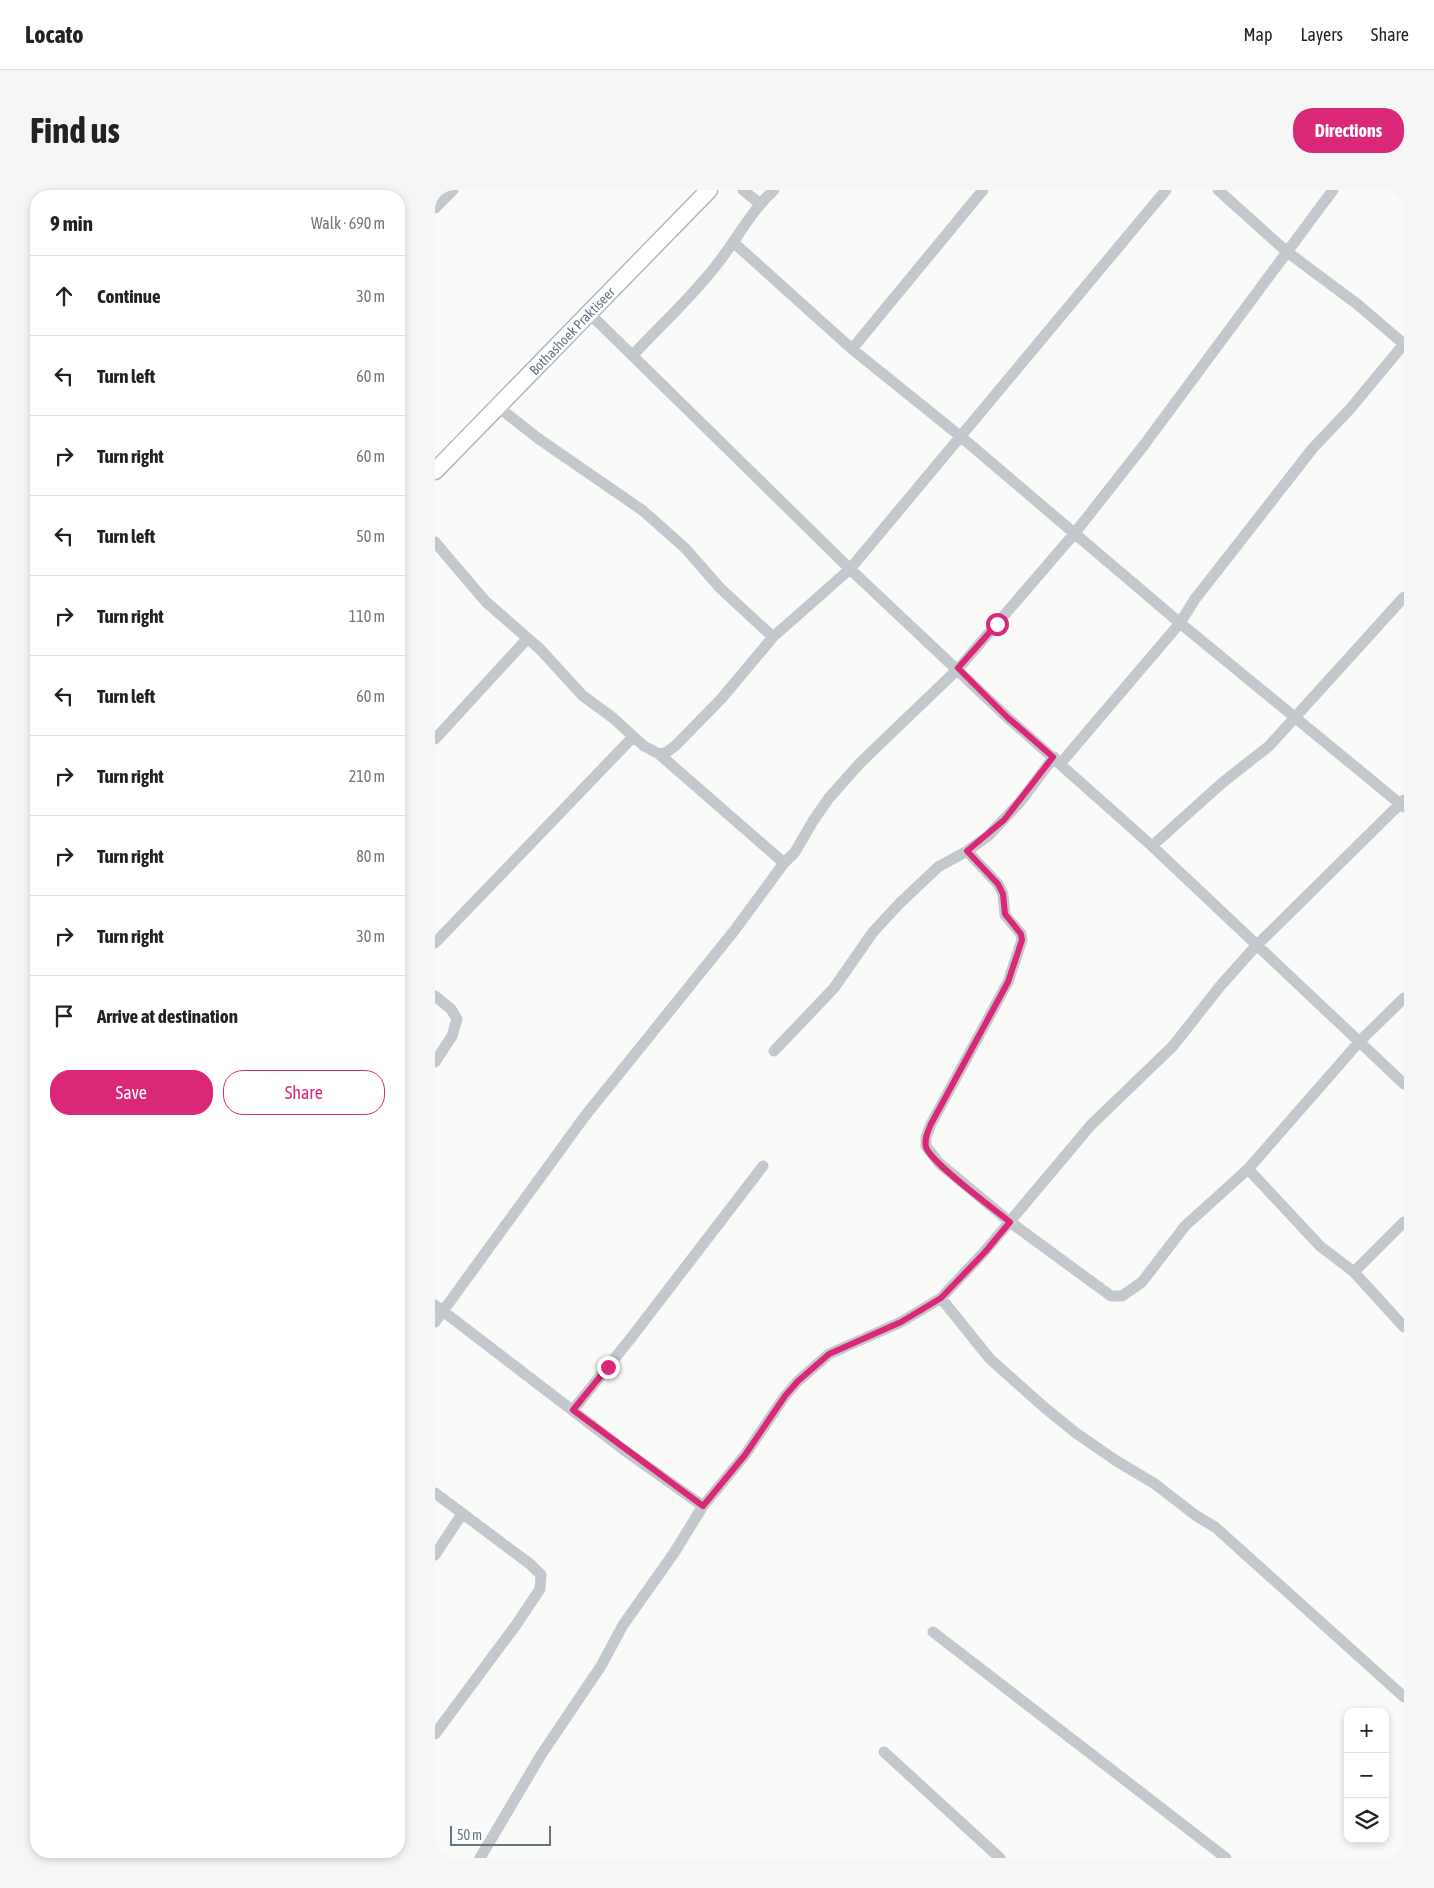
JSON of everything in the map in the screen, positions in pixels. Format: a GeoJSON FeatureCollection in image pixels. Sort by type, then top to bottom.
{"type":"FeatureCollection","features":[{"type":"Feature","properties":{"kind":"street"},"geometry":{"type":"LineString","coordinates":[[435,208],[453,190]]}},
{"type":"Feature","properties":{"kind":"street","name":"Bothashoek Praktiseer"},"geometry":{"type":"LineString","coordinates":[[435,471],[709,190]]}},
{"type":"Feature","properties":{"kind":"street"},"geometry":{"type":"LineString","coordinates":[[743,190],[759,203]]}},
{"type":"Feature","properties":{"kind":"street"},"geometry":{"type":"LineString","coordinates":[[634,354],[692,294],[733,242],[759,203],[774,190]]}},
{"type":"Feature","properties":{"kind":"street"},"geometry":{"type":"LineString","coordinates":[[852,348],[983,190]]}},
{"type":"Feature","properties":{"kind":"street"},"geometry":{"type":"LineString","coordinates":[[659,754],[667,752],[676,745],[700,722],[773,637],[850,569],[1166,190]]}},
{"type":"Feature","properties":{"kind":"street"},"geometry":{"type":"LineString","coordinates":[[774,1051],[834,988],[873,932],[900,903],[938,867],[967,851],[1004,820],[1057,761],[1179,623],[1195,599],[1304,459],[1404,344],[1357,304],[1286,251],[1218,190]]}},
{"type":"Feature","properties":{"kind":"street"},"geometry":{"type":"LineString","coordinates":[[435,1322],[438,1308],[585,1116],[734,931],[783,864],[802,842],[813,821],[829,798],[860,763],[958,668],[1074,534],[1204,366],[1286,251],[1333,190]]}},
{"type":"Feature","properties":{"kind":"street"},"geometry":{"type":"LineString","coordinates":[[480,1858],[541,1755],[597,1674],[623,1626],[674,1553],[703,1506],[745,1455],[785,1396],[798,1381],[829,1354],[901,1322],[941,1298],[985,1252],[1063,1155],[1115,1100],[1139,1080],[1173,1046],[1221,985],[1256,946],[1403,803],[1179,623],[960,436],[852,348],[733,242]]}},
{"type":"Feature","properties":{"kind":"street"},"geometry":{"type":"LineString","coordinates":[[589,313],[634,354],[850,569],[958,668],[1007,717],[1152,846],[1404,1084]]}},
{"type":"Feature","properties":{"kind":"street"},"geometry":{"type":"LineString","coordinates":[[498,407],[539,439],[642,510],[685,548],[719,588],[773,637]]}},
{"type":"Feature","properties":{"kind":"street"},"geometry":{"type":"LineString","coordinates":[[435,542],[486,602],[541,649],[582,695],[613,718],[633,737],[659,754],[783,864]]}},
{"type":"Feature","properties":{"kind":"street"},"geometry":{"type":"LineString","coordinates":[[1152,846],[1222,783],[1269,746],[1404,596]]}},
{"type":"Feature","properties":{"kind":"street"},"geometry":{"type":"LineString","coordinates":[[435,739],[527,639]]}},
{"type":"Feature","properties":{"kind":"street"},"geometry":{"type":"LineString","coordinates":[[435,943],[633,737]]}},
{"type":"Feature","properties":{"kind":"street"},"geometry":{"type":"LineString","coordinates":[[967,851],[998,884],[1003,894],[1005,914],[1021,934],[1022,940],[1008,982],[931,1124],[926,1137],[926,1146],[939,1163],[1010,1222],[1111,1296],[1122,1296],[1142,1282],[1185,1226],[1248,1169],[1360,1041],[1404,998]]}},
{"type":"Feature","properties":{"kind":"street"},"geometry":{"type":"LineString","coordinates":[[435,996],[451,1009],[457,1019],[452,1036],[435,1062]]}},
{"type":"Feature","properties":{"kind":"street"},"geometry":{"type":"LineString","coordinates":[[573,1410],[631,1338],[763,1166]]}},
{"type":"Feature","properties":{"kind":"street"},"geometry":{"type":"LineString","coordinates":[[1248,1169],[1320,1246],[1355,1272],[1404,1327]]}},
{"type":"Feature","properties":{"kind":"street"},"geometry":{"type":"LineString","coordinates":[[1355,1272],[1404,1222]]}},
{"type":"Feature","properties":{"kind":"street"},"geometry":{"type":"LineString","coordinates":[[941,1298],[990,1359],[1032,1397],[1076,1434],[1155,1484],[1195,1515],[1215,1527],[1404,1697]]}},
{"type":"Feature","properties":{"kind":"street"},"geometry":{"type":"LineString","coordinates":[[438,1308],[650,1469],[703,1506]]}},
{"type":"Feature","properties":{"kind":"street"},"geometry":{"type":"LineString","coordinates":[[435,1492],[541,1575],[540,1589],[517,1625],[435,1734]]}},
{"type":"Feature","properties":{"kind":"street"},"geometry":{"type":"LineString","coordinates":[[435,1555],[462,1514]]}},
{"type":"Feature","properties":{"kind":"street"},"geometry":{"type":"LineString","coordinates":[[933,1632],[1226,1858]]}},
{"type":"Feature","properties":{"kind":"street"},"geometry":{"type":"LineString","coordinates":[[884,1752],[1000,1858]]}},
{"type":"Feature","properties":{"kind":"route"},"geometry":{"type":"LineString","coordinates":[[608,1367],[573,1410],[656,1474],[703,1506],[716,1488],[737,1466],[785,1396],[798,1381],[829,1354],[901,1322],[927,1304],[941,1298],[985,1252],[1010,1222],[939,1163],[930,1154],[926,1146],[926,1137],[931,1124],[1008,982],[1022,940],[1021,934],[1005,914],[1003,894],[998,884],[967,851],[988,836],[1004,820],[1020,802],[1053,757],[1007,717],[958,668],[997,624]]}}]}
